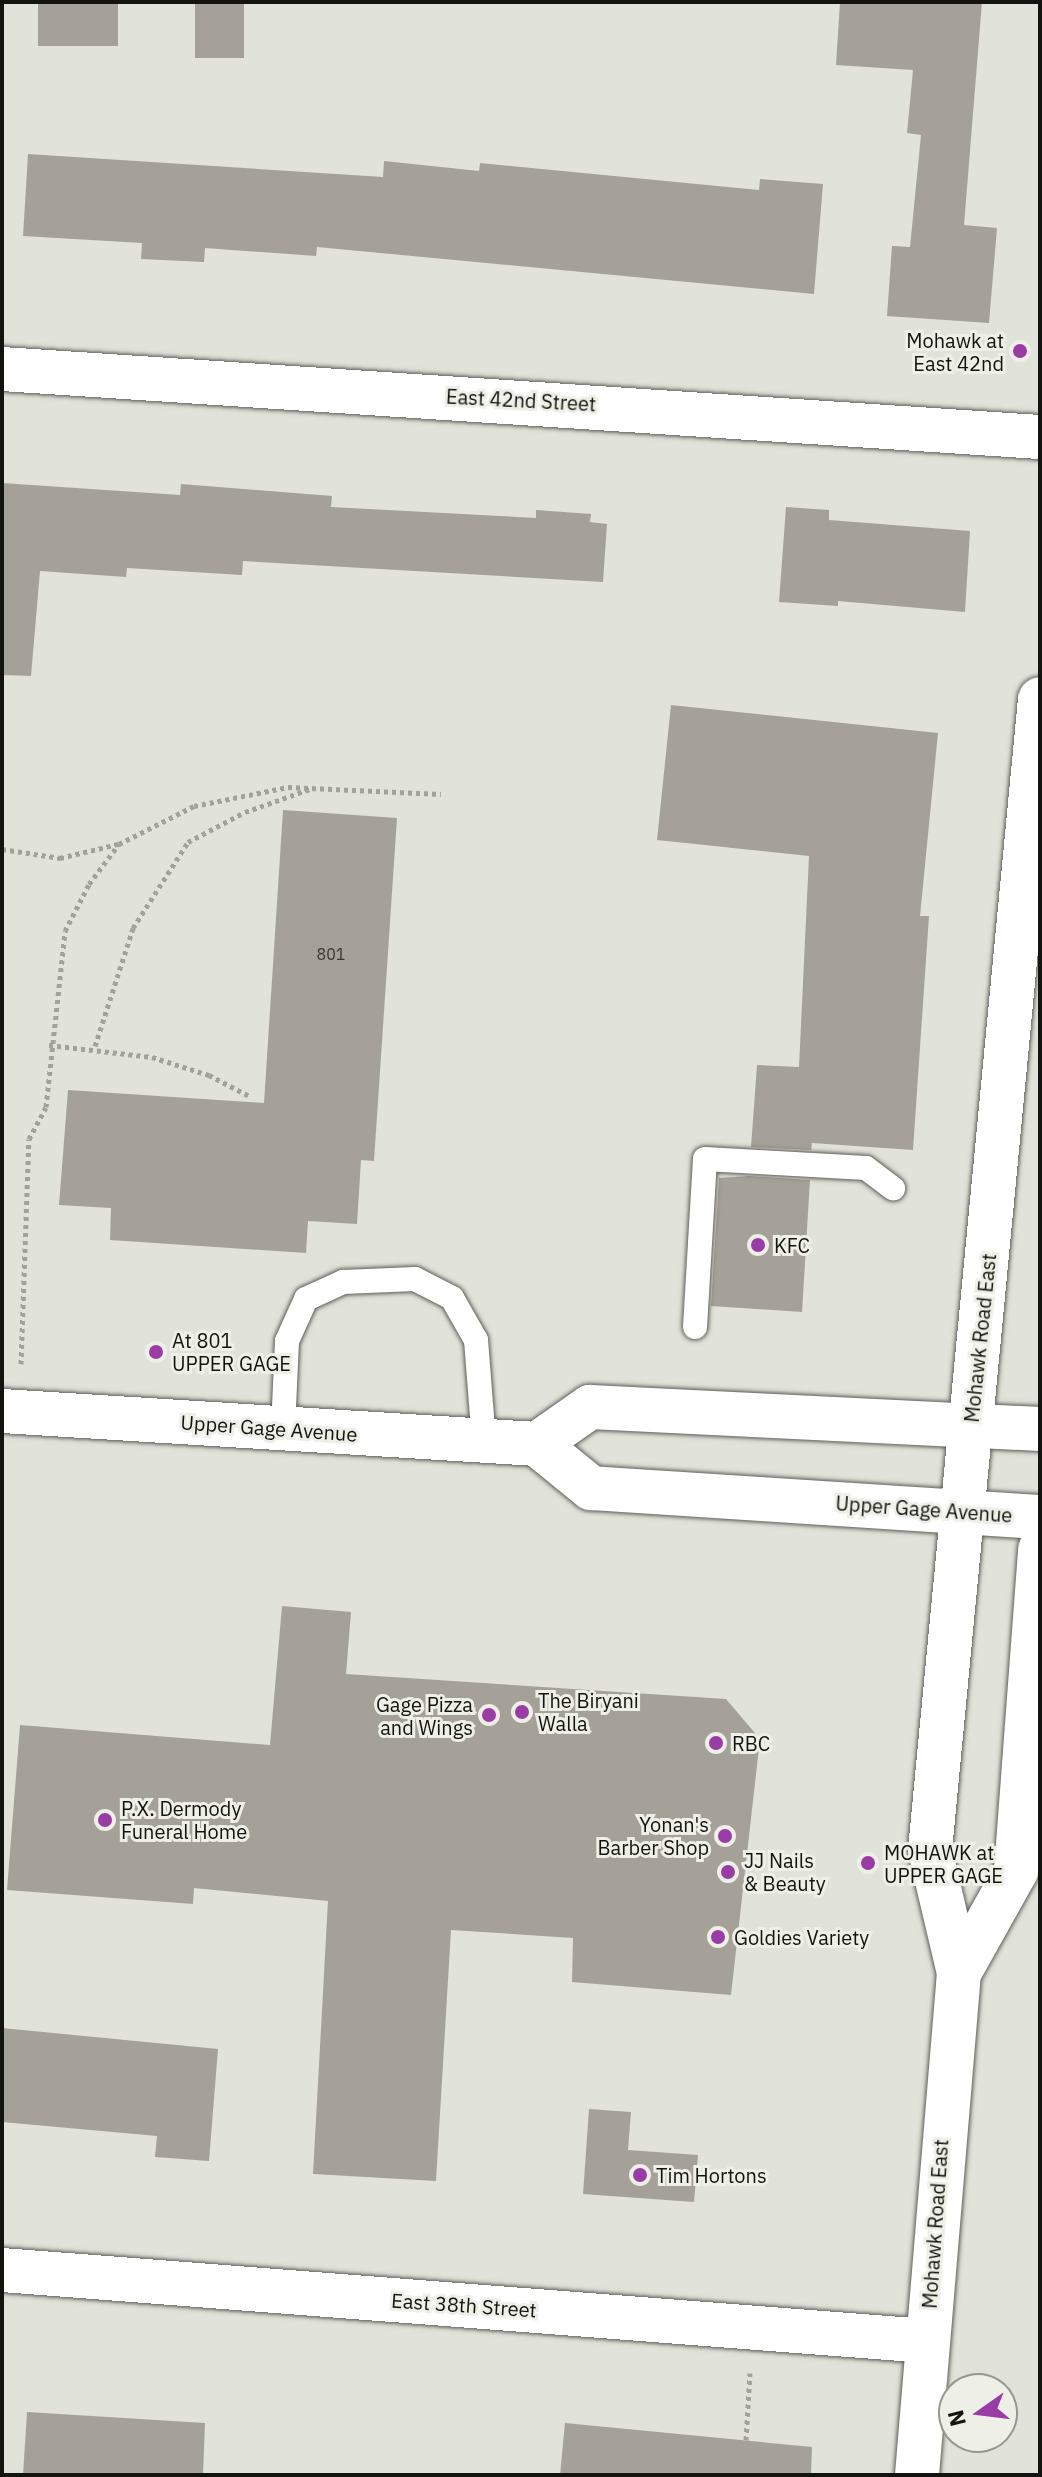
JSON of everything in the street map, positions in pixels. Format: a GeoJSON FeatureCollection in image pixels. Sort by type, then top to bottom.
{"type":"FeatureCollection","features":[{"type":"Feature","properties":{"kind":"main road","name":"East 42nd Street"},"geometry":{"type":"LineString","coordinates":[[2,369],[1040,437]]}},
{"type":"Feature","properties":{"kind":"main road","name":"Mohawk Road East"},"geometry":{"type":"LineString","coordinates":[[917,2475],[959,1973],[930,1850],[1040,699]]}},
{"type":"Feature","properties":{"kind":"main road"},"geometry":{"type":"LineString","coordinates":[[537,1444],[590,1407],[970,1423],[1040,1429]]}},
{"type":"Feature","properties":{"kind":"main road","name":"Upper Gage Avenue"},"geometry":{"type":"LineString","coordinates":[[11,1412],[537,1444],[591,1488],[1040,1517]]}},
{"type":"Feature","properties":{"kind":"main road","name":"Mohawk Road East"},"geometry":{"type":"LineString","coordinates":[[959,1973],[1016,1871],[1032,1744],[1040,1549]]}},
{"type":"Feature","properties":{"kind":"main road","name":"East 38th Street"},"geometry":{"type":"LineString","coordinates":[[2,2270],[926,2341]]}},
{"type":"Feature","properties":{"kind":"lane"},"geometry":{"type":"LineString","coordinates":[[695,1327],[705,1159],[866,1168],[893,1188]]}},
{"type":"Feature","properties":{"kind":"lane"},"geometry":{"type":"LineString","coordinates":[[283,1429],[287,1341],[306,1299],[343,1282],[415,1279],[452,1298],[476,1340],[484,1441]]}},
{"type":"Feature","properties":{"kind":"path"},"geometry":{"type":"LineString","coordinates":[[2,849],[60,858],[119,844],[194,806],[288,787],[441,794]]}},
{"type":"Feature","properties":{"kind":"path"},"geometry":{"type":"LineString","coordinates":[[95,1046],[133,928],[188,842],[245,812],[313,788]]}},
{"type":"Feature","properties":{"kind":"path"},"geometry":{"type":"LineString","coordinates":[[11,1412],[29,1139],[46,1107],[49,1045],[65,931],[89,884],[119,844]]}},
{"type":"Feature","properties":{"kind":"path"},"geometry":{"type":"LineString","coordinates":[[49,1045],[95,1046],[209,1075],[251,1097]]}},
{"type":"Feature","properties":{"kind":"path"},"geometry":{"type":"LineString","coordinates":[[746,2440],[753,2328]]}},
{"type":"Feature","properties":{"kind":"building"},"geometry":{"type":"Polygon","coordinates":[[[38,2],[118,2],[118,46],[38,46],[38,2]]]}},
{"type":"Feature","properties":{"kind":"building"},"geometry":{"type":"Polygon","coordinates":[[[195,2],[244,2],[244,58],[195,58],[195,2]]]}},
{"type":"Feature","properties":{"kind":"building"},"geometry":{"type":"Polygon","coordinates":[[[840,2],[982,2],[964,225],[997,228],[989,323],[887,316],[892,246],[910,247],[921,135],[907,133],[913,70],[836,65],[840,2]]]}},
{"type":"Feature","properties":{"kind":"building"},"geometry":{"type":"Polygon","coordinates":[[[28,154],[383,177],[384,161],[479,171],[480,163],[759,190],[760,179],[823,184],[814,294],[317,247],[316,256],[205,248],[204,262],[141,259],[142,243],[23,236],[28,154]]]}},
{"type":"Feature","properties":{"kind":"building"},"geometry":{"type":"Polygon","coordinates":[[[2,483],[180,495],[181,484],[332,496],[331,507],[536,518],[536,510],[591,514],[590,522],[607,524],[603,582],[243,561],[242,575],[127,568],[126,577],[40,571],[31,676],[2,675],[2,483]]]}},
{"type":"Feature","properties":{"kind":"building"},"geometry":{"type":"Polygon","coordinates":[[[786,507],[829,510],[829,520],[970,531],[965,612],[838,601],[838,606],[779,602],[786,507]]]}},
{"type":"Feature","properties":{"kind":"building"},"geometry":{"type":"Polygon","coordinates":[[[671,705],[938,733],[920,916],[929,916],[913,1150],[812,1143],[811,1150],[751,1147],[757,1065],[799,1067],[809,856],[657,840],[671,705]]]}},
{"type":"Feature","properties":{"kind":"building"},"geometry":{"type":"Polygon","coordinates":[[[283,810],[397,818],[374,1161],[361,1160],[357,1224],[308,1221],[306,1253],[110,1240],[111,1208],[59,1205],[68,1090],[264,1103],[283,810]]]}},
{"type":"Feature","properties":{"kind":"building","name":"KFC"},"geometry":{"type":"Polygon","coordinates":[[[749,1176],[810,1180],[802,1312],[711,1306],[719,1178],[749,1176]]]}},
{"type":"Feature","properties":{"kind":"building"},"geometry":{"type":"Polygon","coordinates":[[[282,1606],[351,1612],[346,1674],[726,1699],[760,1739],[731,1995],[572,1982],[573,1938],[451,1930],[436,2181],[313,2174],[328,1901],[194,1888],[193,1904],[7,1890],[20,1725],[270,1745],[282,1606]]]}},
{"type":"Feature","properties":{"kind":"building"},"geometry":{"type":"Polygon","coordinates":[[[2,2028],[218,2049],[209,2161],[155,2157],[157,2136],[2,2122],[2,2028]]]}},
{"type":"Feature","properties":{"kind":"building","name":"Tim Hortons"},"geometry":{"type":"Polygon","coordinates":[[[589,2109],[631,2112],[628,2150],[698,2155],[694,2202],[583,2194],[589,2109]]]}},
{"type":"Feature","properties":{"kind":"building"},"geometry":{"type":"Polygon","coordinates":[[[27,2412],[205,2423],[203,2475],[23,2475],[27,2412]]]}},
{"type":"Feature","properties":{"kind":"building"},"geometry":{"type":"Polygon","coordinates":[[[565,2423],[812,2447],[811,2475],[560,2475],[565,2423]]]}},
{"type":"Feature","properties":{"kind":"place","name":"Mohawk at East 42nd"},"geometry":{"type":"Point","coordinates":[1020,351]}},
{"type":"Feature","properties":{"kind":"place","name":"KFC"},"geometry":{"type":"Point","coordinates":[758,1245]}},
{"type":"Feature","properties":{"kind":"place","name":"At 801 UPPER GAGE"},"geometry":{"type":"Point","coordinates":[156,1352]}},
{"type":"Feature","properties":{"kind":"place","name":"The Biryani Walla"},"geometry":{"type":"Point","coordinates":[522,1712]}},
{"type":"Feature","properties":{"kind":"place","name":"Gage Pizza and Wings"},"geometry":{"type":"Point","coordinates":[489,1715]}},
{"type":"Feature","properties":{"kind":"place","name":"RBC"},"geometry":{"type":"Point","coordinates":[716,1743]}},
{"type":"Feature","properties":{"kind":"place","name":"P.X. Dermody Funeral Home"},"geometry":{"type":"Point","coordinates":[105,1820]}},
{"type":"Feature","properties":{"kind":"place","name":"Yonan's Barber Shop"},"geometry":{"type":"Point","coordinates":[725,1836]}},
{"type":"Feature","properties":{"kind":"place","name":"MOHAWK at UPPER GAGE"},"geometry":{"type":"Point","coordinates":[868,1863]}},
{"type":"Feature","properties":{"kind":"place","name":"JJ Nails & Beauty"},"geometry":{"type":"Point","coordinates":[728,1872]}},
{"type":"Feature","properties":{"kind":"place","name":"Goldies Variety"},"geometry":{"type":"Point","coordinates":[718,1937]}},
{"type":"Feature","properties":{"kind":"place","name":"Tim Hortons"},"geometry":{"type":"Point","coordinates":[640,2175]}}]}
